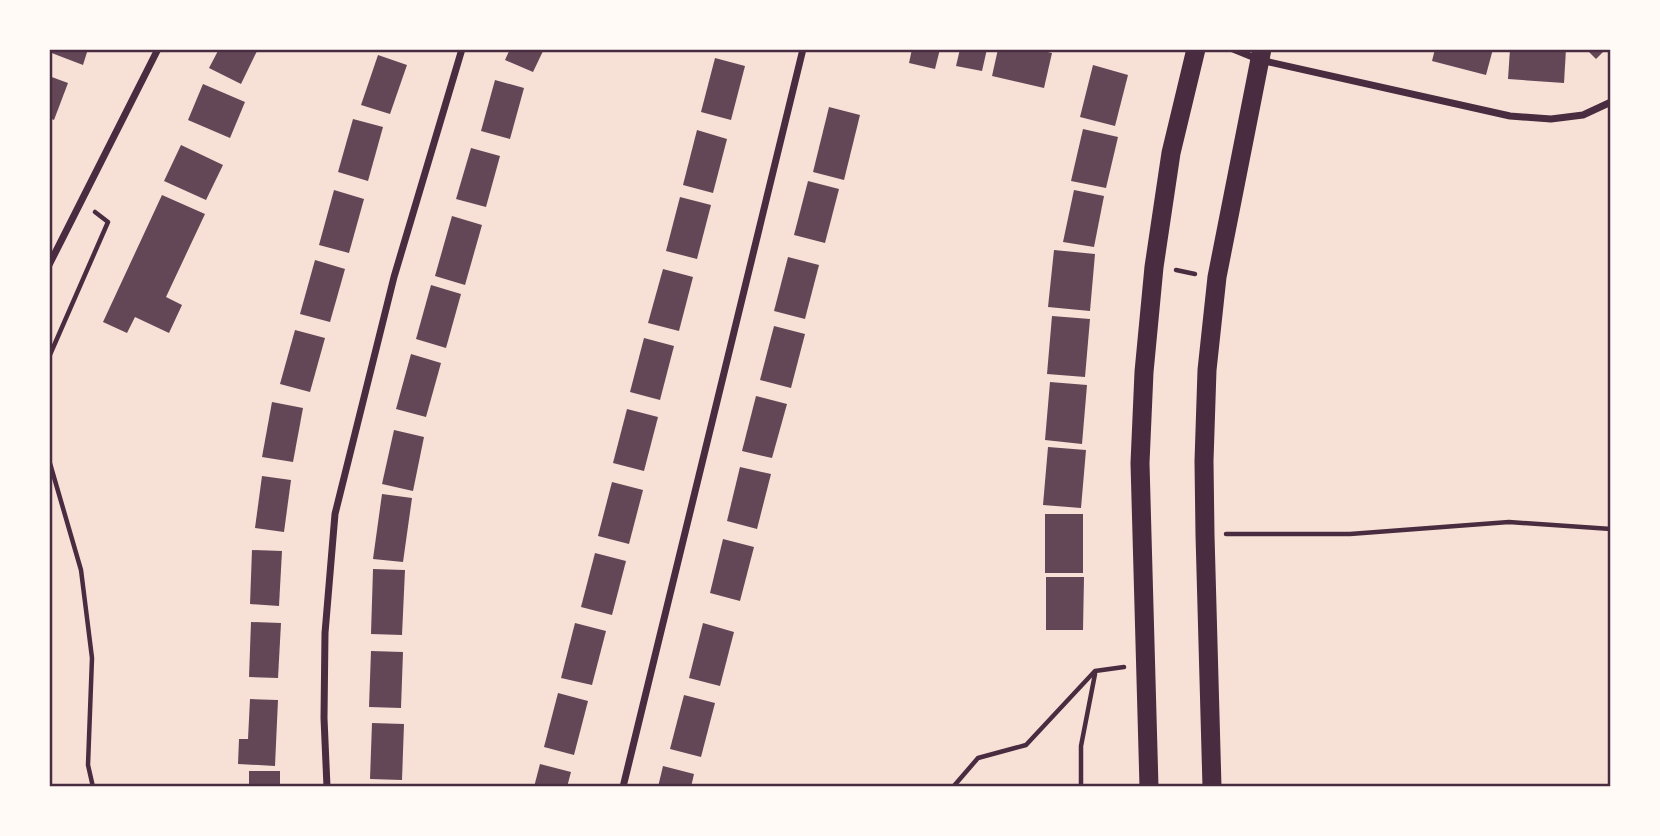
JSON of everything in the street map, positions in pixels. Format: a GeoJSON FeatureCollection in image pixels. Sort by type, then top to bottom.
{"type":"FeatureCollection","features":[{"type":"Feature","properties":{"kind":"highway"},"geometry":{"type":"LineString","coordinates":[[1149,787],[1140,463],[1144,372],[1154,267],[1171,153],[1196,49]]}},
{"type":"Feature","properties":{"kind":"highway"},"geometry":{"type":"LineString","coordinates":[[1212,787],[1204,461],[1207,370],[1217,277],[1261,55]]}},
{"type":"Feature","properties":{"kind":"street"},"geometry":{"type":"LineString","coordinates":[[49,265],[158,49]]}},
{"type":"Feature","properties":{"kind":"street"},"geometry":{"type":"LineString","coordinates":[[327,787],[324,718],[325,633],[335,513],[394,277],[462,49]]}},
{"type":"Feature","properties":{"kind":"street"},"geometry":{"type":"LineString","coordinates":[[623,787],[803,49]]}},
{"type":"Feature","properties":{"kind":"street"},"geometry":{"type":"LineString","coordinates":[[1233,49],[1510,116],[1551,119],[1583,115],[1611,102]]}},
{"type":"Feature","properties":{"kind":"path"},"geometry":{"type":"LineString","coordinates":[[49,357],[108,222],[81,201]]}},
{"type":"Feature","properties":{"kind":"path"},"geometry":{"type":"LineString","coordinates":[[1154,267],[1217,277]]}},
{"type":"Feature","properties":{"kind":"path"},"geometry":{"type":"LineString","coordinates":[[49,460],[81,570],[92,658],[88,765],[93,787]]}},
{"type":"Feature","properties":{"kind":"path"},"geometry":{"type":"LineString","coordinates":[[1205,535],[1350,534],[1509,522],[1611,529]]}},
{"type":"Feature","properties":{"kind":"path"},"geometry":{"type":"LineString","coordinates":[[953,787],[978,758],[1026,745],[1096,671],[1145,664]]}},
{"type":"Feature","properties":{"kind":"path"},"geometry":{"type":"LineString","coordinates":[[1081,787],[1081,746],[1096,671]]}},
{"type":"Feature","properties":{"kind":"building"},"geometry":{"type":"Polygon","coordinates":[[[49,49],[88,49],[83,65],[49,52],[49,49]]]}},
{"type":"Feature","properties":{"kind":"building"},"geometry":{"type":"Polygon","coordinates":[[[219,49],[258,49],[241,84],[209,68],[219,49]]]}},
{"type":"Feature","properties":{"kind":"building"},"geometry":{"type":"Polygon","coordinates":[[[510,49],[544,49],[533,72],[505,60],[510,49]]]}},
{"type":"Feature","properties":{"kind":"building"},"geometry":{"type":"Polygon","coordinates":[[[912,49],[940,49],[935,69],[909,63],[912,49]]]}},
{"type":"Feature","properties":{"kind":"building"},"geometry":{"type":"Polygon","coordinates":[[[960,49],[987,49],[982,71],[956,66],[960,49]]]}},
{"type":"Feature","properties":{"kind":"building"},"geometry":{"type":"Polygon","coordinates":[[[998,49],[1035,49],[1052,53],[1044,88],[992,76],[998,49]]]}},
{"type":"Feature","properties":{"kind":"building"},"geometry":{"type":"Polygon","coordinates":[[[1435,49],[1493,49],[1486,75],[1432,61],[1435,49]]]}},
{"type":"Feature","properties":{"kind":"building"},"geometry":{"type":"Polygon","coordinates":[[[1510,49],[1566,49],[1564,83],[1508,79],[1510,49]]]}},
{"type":"Feature","properties":{"kind":"building"},"geometry":{"type":"Polygon","coordinates":[[[1586,49],[1606,49],[1596,59],[1586,49]]]}},
{"type":"Feature","properties":{"kind":"building"},"geometry":{"type":"Polygon","coordinates":[[[378,55],[407,65],[390,114],[361,105],[378,55]]]}},
{"type":"Feature","properties":{"kind":"building"},"geometry":{"type":"Polygon","coordinates":[[[715,58],[745,66],[731,120],[701,112],[715,58]]]}},
{"type":"Feature","properties":{"kind":"building"},"geometry":{"type":"Polygon","coordinates":[[[1093,65],[1128,75],[1115,126],[1080,117],[1093,65]]]}},
{"type":"Feature","properties":{"kind":"building"},"geometry":{"type":"Polygon","coordinates":[[[49,76],[68,83],[54,120],[49,118],[49,76]]]}},
{"type":"Feature","properties":{"kind":"building"},"geometry":{"type":"Polygon","coordinates":[[[495,80],[524,88],[510,139],[481,131],[495,80]]]}},
{"type":"Feature","properties":{"kind":"building"},"geometry":{"type":"Polygon","coordinates":[[[203,84],[245,102],[230,138],[188,120],[203,84]]]}},
{"type":"Feature","properties":{"kind":"building"},"geometry":{"type":"Polygon","coordinates":[[[829,107],[860,115],[844,180],[813,172],[829,107]]]}},
{"type":"Feature","properties":{"kind":"building"},"geometry":{"type":"Polygon","coordinates":[[[353,119],[383,127],[368,181],[338,172],[353,119]]]}},
{"type":"Feature","properties":{"kind":"building"},"geometry":{"type":"Polygon","coordinates":[[[1083,129],[1118,137],[1106,188],[1071,181],[1083,129]]]}},
{"type":"Feature","properties":{"kind":"building"},"geometry":{"type":"Polygon","coordinates":[[[697,130],[727,139],[713,193],[683,185],[697,130]]]}},
{"type":"Feature","properties":{"kind":"building"},"geometry":{"type":"Polygon","coordinates":[[[181,145],[223,165],[206,200],[164,181],[181,145]]]}},
{"type":"Feature","properties":{"kind":"building"},"geometry":{"type":"Polygon","coordinates":[[[471,148],[500,156],[486,207],[456,199],[471,148]]]}},
{"type":"Feature","properties":{"kind":"building"},"geometry":{"type":"Polygon","coordinates":[[[808,181],[839,189],[825,243],[794,235],[808,181]]]}},
{"type":"Feature","properties":{"kind":"building"},"geometry":{"type":"Polygon","coordinates":[[[334,190],[364,199],[349,253],[319,245],[334,190]]]}},
{"type":"Feature","properties":{"kind":"building"},"geometry":{"type":"Polygon","coordinates":[[[1074,190],[1104,196],[1094,247],[1063,242],[1074,190]]]}},
{"type":"Feature","properties":{"kind":"building"},"geometry":{"type":"Polygon","coordinates":[[[162,195],[205,214],[166,297],[182,305],[169,333],[135,317],[127,333],[103,322],[162,195]]]}},
{"type":"Feature","properties":{"kind":"building"},"geometry":{"type":"Polygon","coordinates":[[[680,197],[711,205],[697,259],[666,251],[680,197]]]}},
{"type":"Feature","properties":{"kind":"building"},"geometry":{"type":"Polygon","coordinates":[[[452,216],[482,225],[465,285],[435,276],[452,216]]]}},
{"type":"Feature","properties":{"kind":"building"},"geometry":{"type":"Polygon","coordinates":[[[1054,250],[1095,254],[1090,311],[1048,307],[1054,250]]]}},
{"type":"Feature","properties":{"kind":"building"},"geometry":{"type":"Polygon","coordinates":[[[788,257],[819,265],[805,319],[774,311],[788,257]]]}},
{"type":"Feature","properties":{"kind":"building"},"geometry":{"type":"Polygon","coordinates":[[[315,260],[345,269],[330,322],[300,314],[315,260]]]}},
{"type":"Feature","properties":{"kind":"building"},"geometry":{"type":"Polygon","coordinates":[[[663,269],[693,277],[679,331],[648,323],[663,269]]]}},
{"type":"Feature","properties":{"kind":"building"},"geometry":{"type":"Polygon","coordinates":[[[431,285],[461,294],[446,348],[416,339],[431,285]]]}},
{"type":"Feature","properties":{"kind":"building"},"geometry":{"type":"Polygon","coordinates":[[[1052,316],[1090,319],[1085,377],[1047,374],[1052,316]]]}},
{"type":"Feature","properties":{"kind":"building"},"geometry":{"type":"Polygon","coordinates":[[[774,326],[805,334],[791,388],[760,380],[774,326]]]}},
{"type":"Feature","properties":{"kind":"building"},"geometry":{"type":"Polygon","coordinates":[[[295,330],[325,338],[310,392],[280,384],[295,330]]]}},
{"type":"Feature","properties":{"kind":"building"},"geometry":{"type":"Polygon","coordinates":[[[644,338],[674,346],[660,400],[630,392],[644,338]]]}},
{"type":"Feature","properties":{"kind":"building"},"geometry":{"type":"Polygon","coordinates":[[[411,354],[441,363],[426,417],[396,409],[411,354]]]}},
{"type":"Feature","properties":{"kind":"building"},"geometry":{"type":"Polygon","coordinates":[[[1050,382],[1087,385],[1082,444],[1045,440],[1050,382]]]}},
{"type":"Feature","properties":{"kind":"building"},"geometry":{"type":"Polygon","coordinates":[[[756,396],[787,404],[772,458],[742,451],[756,396]]]}},
{"type":"Feature","properties":{"kind":"building"},"geometry":{"type":"Polygon","coordinates":[[[272,402],[303,408],[293,462],[262,457],[272,402]]]}},
{"type":"Feature","properties":{"kind":"building"},"geometry":{"type":"Polygon","coordinates":[[[627,409],[658,417],[644,471],[613,463],[627,409]]]}},
{"type":"Feature","properties":{"kind":"building"},"geometry":{"type":"Polygon","coordinates":[[[394,430],[424,437],[413,491],[382,484],[394,430]]]}},
{"type":"Feature","properties":{"kind":"building"},"geometry":{"type":"Polygon","coordinates":[[[1048,447],[1086,450],[1081,508],[1043,505],[1048,447]]]}},
{"type":"Feature","properties":{"kind":"building"},"geometry":{"type":"Polygon","coordinates":[[[740,467],[771,474],[757,529],[727,521],[740,467]]]}},
{"type":"Feature","properties":{"kind":"building"},"geometry":{"type":"Polygon","coordinates":[[[262,476],[291,480],[284,532],[255,528],[262,476]]]}},
{"type":"Feature","properties":{"kind":"building"},"geometry":{"type":"Polygon","coordinates":[[[612,482],[643,490],[629,544],[598,536],[612,482]]]}},
{"type":"Feature","properties":{"kind":"building"},"geometry":{"type":"Polygon","coordinates":[[[382,494],[412,498],[403,562],[373,559],[382,494]]]}},
{"type":"Feature","properties":{"kind":"building"},"geometry":{"type":"Polygon","coordinates":[[[1045,514],[1083,514],[1083,573],[1045,573],[1045,514]]]}},
{"type":"Feature","properties":{"kind":"building"},"geometry":{"type":"Polygon","coordinates":[[[723,539],[754,547],[740,601],[710,593],[723,539]]]}},
{"type":"Feature","properties":{"kind":"building"},"geometry":{"type":"Polygon","coordinates":[[[252,550],[282,551],[279,606],[250,604],[252,550]]]}},
{"type":"Feature","properties":{"kind":"building"},"geometry":{"type":"Polygon","coordinates":[[[595,553],[626,561],[612,615],[581,607],[595,553]]]}},
{"type":"Feature","properties":{"kind":"building"},"geometry":{"type":"Polygon","coordinates":[[[373,569],[405,570],[402,635],[371,634],[373,569]]]}},
{"type":"Feature","properties":{"kind":"building"},"geometry":{"type":"Polygon","coordinates":[[[1046,577],[1084,577],[1083,630],[1046,630],[1046,577]]]}},
{"type":"Feature","properties":{"kind":"building"},"geometry":{"type":"Polygon","coordinates":[[[251,622],[281,623],[278,678],[249,677],[251,622]]]}},
{"type":"Feature","properties":{"kind":"building"},"geometry":{"type":"Polygon","coordinates":[[[575,623],[606,631],[592,685],[561,678],[575,623]]]}},
{"type":"Feature","properties":{"kind":"building"},"geometry":{"type":"Polygon","coordinates":[[[703,623],[734,632],[720,686],[689,678],[703,623]]]}},
{"type":"Feature","properties":{"kind":"building"},"geometry":{"type":"Polygon","coordinates":[[[371,651],[403,652],[401,708],[369,707],[371,651]]]}},
{"type":"Feature","properties":{"kind":"building"},"geometry":{"type":"Polygon","coordinates":[[[558,693],[588,701],[574,755],[544,747],[558,693]]]}},
{"type":"Feature","properties":{"kind":"building"},"geometry":{"type":"Polygon","coordinates":[[[684,695],[715,703],[701,757],[670,749],[684,695]]]}},
{"type":"Feature","properties":{"kind":"building"},"geometry":{"type":"Polygon","coordinates":[[[250,699],[278,700],[275,766],[238,764],[239,739],[248,739],[250,699]]]}},
{"type":"Feature","properties":{"kind":"building"},"geometry":{"type":"Polygon","coordinates":[[[372,723],[404,724],[402,780],[370,779],[372,723]]]}},
{"type":"Feature","properties":{"kind":"building"},"geometry":{"type":"Polygon","coordinates":[[[540,764],[571,772],[567,787],[534,787],[540,764]]]}},
{"type":"Feature","properties":{"kind":"building"},"geometry":{"type":"Polygon","coordinates":[[[663,766],[694,774],[691,787],[658,787],[663,766]]]}},
{"type":"Feature","properties":{"kind":"building"},"geometry":{"type":"Polygon","coordinates":[[[249,771],[280,771],[280,787],[249,787],[249,771]]]}}]}
